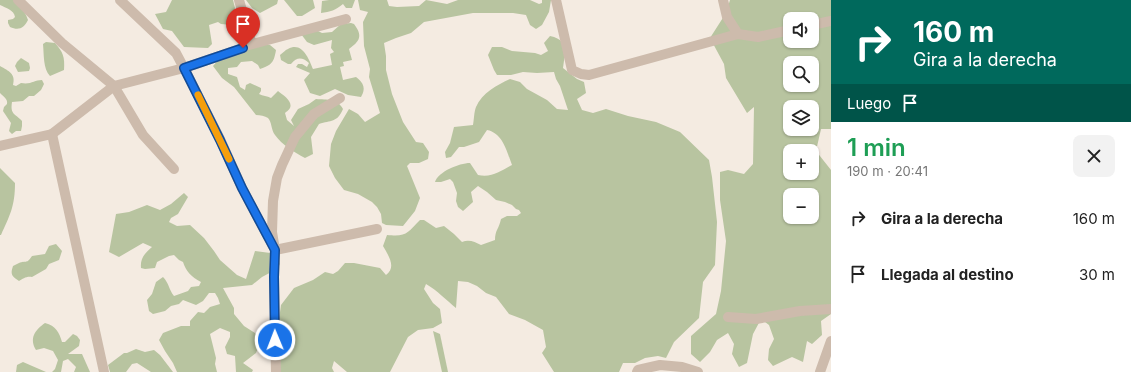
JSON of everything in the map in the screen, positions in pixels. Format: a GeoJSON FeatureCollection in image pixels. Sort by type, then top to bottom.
{"type":"FeatureCollection","features":[{"type":"Feature","properties":{"kind":"street"},"geometry":{"type":"LineString","coordinates":[[18,0],[62,43],[114,86],[143,135],[174,169]]}},
{"type":"Feature","properties":{"kind":"street"},"geometry":{"type":"LineString","coordinates":[[120,0],[176,53],[220,140],[242,188],[275,250]]}},
{"type":"Feature","properties":{"kind":"street"},"geometry":{"type":"LineString","coordinates":[[239,0],[251,42],[249,44]]}},
{"type":"Feature","properties":{"kind":"street"},"geometry":{"type":"LineString","coordinates":[[556,0],[572,70],[581,74],[589,75],[738,34],[758,37],[783,32]]}},
{"type":"Feature","properties":{"kind":"street"},"geometry":{"type":"LineString","coordinates":[[722,0],[727,17],[738,34]]}},
{"type":"Feature","properties":{"kind":"street"},"geometry":{"type":"LineString","coordinates":[[0,146],[52,134],[114,86],[184,68],[243,48],[249,44],[346,19]]}},
{"type":"Feature","properties":{"kind":"street"},"geometry":{"type":"LineString","coordinates":[[819,24],[831,21]]}},
{"type":"Feature","properties":{"kind":"street"},"geometry":{"type":"LineString","coordinates":[[276,372],[274,277],[275,250],[272,232],[273,201],[277,178],[295,137],[314,114],[340,98]]}},
{"type":"Feature","properties":{"kind":"street"},"geometry":{"type":"LineString","coordinates":[[52,134],[104,372]]}},
{"type":"Feature","properties":{"kind":"street"},"geometry":{"type":"LineString","coordinates":[[275,250],[377,229]]}},
{"type":"Feature","properties":{"kind":"street"},"geometry":{"type":"LineString","coordinates":[[728,317],[756,319],[800,311],[831,309]]}},
{"type":"Feature","properties":{"kind":"street"},"geometry":{"type":"LineString","coordinates":[[820,372],[831,341]]}},
{"type":"Feature","properties":{"kind":"street"},"geometry":{"type":"LineString","coordinates":[[635,371],[660,365],[682,367],[698,372]]}},
{"type":"Feature","properties":{"kind":"green space"},"geometry":{"type":"Polygon","coordinates":[[[0,0],[16,0],[28,20],[23,27],[16,29],[10,27],[8,20],[15,17],[13,13],[0,5],[0,0]]]}},
{"type":"Feature","properties":{"kind":"green space"},"geometry":{"type":"Polygon","coordinates":[[[172,0],[233,0],[235,8],[232,25],[221,24],[218,22],[209,25],[212,44],[208,48],[184,47],[172,31],[163,29],[155,14],[166,12],[172,0]]]}},
{"type":"Feature","properties":{"kind":"green space"},"geometry":{"type":"Polygon","coordinates":[[[246,0],[278,0],[277,4],[260,13],[252,8],[246,0]]]}},
{"type":"Feature","properties":{"kind":"green space"},"geometry":{"type":"Polygon","coordinates":[[[284,0],[313,0],[315,8],[302,16],[297,16],[284,0]]]}},
{"type":"Feature","properties":{"kind":"green space"},"geometry":{"type":"Polygon","coordinates":[[[355,0],[352,8],[346,8],[343,4],[338,8],[321,13],[322,1],[355,0]]]}},
{"type":"Feature","properties":{"kind":"green space"},"geometry":{"type":"Polygon","coordinates":[[[358,0],[387,0],[389,6],[397,7],[419,6],[426,0],[447,4],[458,0],[530,0],[539,4],[542,3],[542,0],[551,0],[549,12],[542,25],[536,29],[530,25],[526,15],[513,13],[473,13],[424,22],[411,33],[384,43],[386,70],[392,94],[403,122],[416,142],[423,143],[429,152],[428,159],[419,163],[410,163],[407,166],[420,198],[415,211],[403,226],[386,225],[382,223],[381,214],[377,207],[372,202],[358,194],[344,190],[335,178],[329,166],[331,144],[336,131],[349,109],[358,114],[365,122],[380,113],[369,77],[370,69],[364,46],[363,22],[368,12],[360,10],[358,0]]]}},
{"type":"Feature","properties":{"kind":"green space"},"geometry":{"type":"Polygon","coordinates":[[[730,0],[831,0],[831,129],[821,129],[818,144],[783,144],[783,180],[819,180],[819,155],[831,170],[831,314],[821,321],[822,335],[812,344],[807,341],[803,362],[792,357],[773,366],[768,360],[769,349],[774,339],[769,325],[761,319],[753,334],[747,363],[739,367],[732,354],[734,344],[728,333],[717,340],[710,352],[700,362],[691,354],[691,336],[716,314],[721,291],[726,241],[720,200],[720,172],[728,170],[744,174],[753,164],[754,107],[747,113],[726,78],[724,64],[710,38],[726,13],[730,0]]]}},
{"type":"Feature","properties":{"kind":"green space"},"geometry":{"type":"Polygon","coordinates":[[[351,23],[357,28],[359,38],[358,41],[349,49],[352,60],[343,62],[344,66],[340,67],[343,80],[356,77],[361,82],[364,89],[363,94],[361,97],[348,95],[335,89],[320,96],[310,93],[304,80],[310,73],[296,67],[298,64],[302,64],[307,67],[309,63],[300,59],[288,64],[281,60],[280,55],[287,49],[297,47],[304,52],[313,69],[332,65],[330,54],[334,52],[331,48],[332,40],[314,45],[307,42],[301,34],[318,31],[322,33],[332,32],[341,24],[351,23]]]}},
{"type":"Feature","properties":{"kind":"green space"},"geometry":{"type":"Polygon","coordinates":[[[550,36],[560,40],[563,44],[565,52],[563,68],[577,79],[584,82],[586,93],[577,99],[582,110],[593,113],[606,109],[628,116],[656,122],[680,132],[709,160],[717,222],[715,265],[703,282],[699,318],[674,342],[666,358],[658,356],[645,358],[635,363],[623,363],[619,372],[554,372],[542,353],[546,347],[543,330],[525,320],[509,314],[496,297],[468,282],[458,281],[456,308],[426,284],[424,289],[433,303],[440,309],[442,323],[433,328],[418,330],[408,337],[390,372],[347,372],[334,361],[332,368],[334,372],[274,372],[276,341],[281,305],[294,288],[313,280],[325,272],[333,274],[345,263],[354,263],[380,268],[386,275],[391,268],[389,257],[383,246],[387,235],[403,235],[420,220],[424,220],[436,228],[444,226],[462,242],[470,241],[481,245],[495,240],[501,219],[507,216],[517,216],[521,213],[512,205],[496,200],[478,186],[471,192],[473,202],[463,211],[458,207],[456,201],[457,193],[453,182],[450,179],[435,182],[444,172],[465,163],[470,163],[478,175],[483,176],[496,173],[512,165],[501,139],[497,135],[487,130],[479,142],[464,147],[459,147],[451,157],[446,158],[445,152],[450,143],[454,127],[473,125],[475,109],[479,102],[490,90],[500,84],[510,79],[520,82],[527,89],[547,100],[557,109],[568,110],[554,72],[523,72],[511,75],[497,75],[488,55],[492,47],[502,47],[512,51],[541,55],[548,51],[544,43],[550,36]]]}},
{"type":"Feature","properties":{"kind":"green space"},"geometry":{"type":"Polygon","coordinates":[[[46,42],[55,43],[62,52],[64,58],[64,70],[50,76],[44,61],[43,44],[46,42]]]}},
{"type":"Feature","properties":{"kind":"green space"},"geometry":{"type":"Polygon","coordinates":[[[259,44],[270,45],[276,50],[273,60],[270,64],[260,69],[258,65],[252,61],[241,62],[237,67],[228,68],[228,74],[237,77],[240,87],[245,90],[246,85],[250,83],[261,88],[259,94],[271,98],[278,91],[287,98],[291,105],[285,113],[287,120],[294,126],[291,120],[298,109],[316,99],[335,101],[341,105],[343,109],[341,114],[336,119],[319,124],[311,137],[313,154],[305,158],[278,139],[268,118],[256,115],[234,87],[222,78],[213,66],[221,57],[259,44]]]}},
{"type":"Feature","properties":{"kind":"green space"},"geometry":{"type":"Polygon","coordinates":[[[21,58],[29,63],[29,71],[18,72],[15,66],[21,58]]]}},
{"type":"Feature","properties":{"kind":"green space"},"geometry":{"type":"Polygon","coordinates":[[[0,66],[13,75],[13,85],[16,86],[21,83],[42,80],[44,84],[41,90],[34,96],[29,96],[23,101],[12,102],[12,112],[22,121],[22,126],[21,131],[16,131],[12,134],[9,131],[11,123],[3,111],[7,101],[0,93],[0,66]]]}},
{"type":"Feature","properties":{"kind":"green space"},"geometry":{"type":"Polygon","coordinates":[[[0,168],[15,183],[14,198],[11,210],[1,235],[0,235],[0,168]]]}},
{"type":"Feature","properties":{"kind":"green space"},"geometry":{"type":"Polygon","coordinates":[[[184,193],[188,197],[178,214],[171,218],[169,222],[177,226],[190,225],[204,238],[220,260],[237,275],[246,279],[255,251],[278,254],[280,264],[277,269],[262,277],[252,285],[223,288],[234,308],[234,314],[244,326],[255,333],[260,343],[256,353],[243,363],[253,370],[252,372],[236,372],[235,356],[227,354],[225,347],[230,337],[230,332],[220,328],[210,334],[216,358],[215,364],[217,372],[177,372],[159,340],[163,333],[181,326],[190,326],[190,321],[198,312],[204,313],[210,307],[220,304],[218,298],[215,293],[209,293],[203,301],[196,305],[183,300],[179,304],[171,306],[165,311],[153,314],[149,311],[147,300],[152,294],[156,282],[163,277],[174,296],[188,291],[191,287],[199,286],[201,282],[187,271],[183,262],[174,255],[157,262],[155,268],[141,268],[141,261],[147,251],[152,247],[143,243],[119,257],[109,252],[116,214],[129,212],[147,205],[160,210],[171,204],[184,193]]]}},
{"type":"Feature","properties":{"kind":"green space"},"geometry":{"type":"Polygon","coordinates":[[[56,244],[62,251],[59,260],[49,264],[46,269],[32,277],[26,277],[19,281],[13,276],[13,266],[27,261],[32,256],[45,254],[49,246],[56,244]]]}},
{"type":"Feature","properties":{"kind":"green space"},"geometry":{"type":"Polygon","coordinates":[[[45,323],[52,326],[56,330],[60,335],[62,342],[65,342],[73,334],[77,336],[80,340],[79,346],[68,354],[82,354],[90,372],[74,372],[76,367],[68,359],[63,361],[61,372],[52,372],[55,369],[58,360],[53,351],[44,348],[36,350],[33,342],[36,331],[45,323]]]}},
{"type":"Feature","properties":{"kind":"green space"},"geometry":{"type":"Polygon","coordinates":[[[433,331],[440,334],[448,372],[442,372],[433,331]]]}},
{"type":"Feature","properties":{"kind":"green space"},"geometry":{"type":"Polygon","coordinates":[[[136,349],[145,352],[154,350],[160,355],[173,372],[151,372],[137,363],[132,364],[126,372],[110,372],[108,365],[124,353],[136,349]]]}},
{"type":"Feature","properties":{"kind":"green space"},"geometry":{"type":"Polygon","coordinates":[[[23,362],[46,372],[16,372],[17,365],[23,362]]]}},
{"type":"Feature","properties":{"kind":"slow traffic"},"geometry":{"type":"LineString","coordinates":[[198,95],[229,159]]}},
{"type":"Feature","properties":{"kind":"route"},"geometry":{"type":"LineString","coordinates":[[243,48],[184,68],[242,188],[275,250],[275,340]]}}]}
